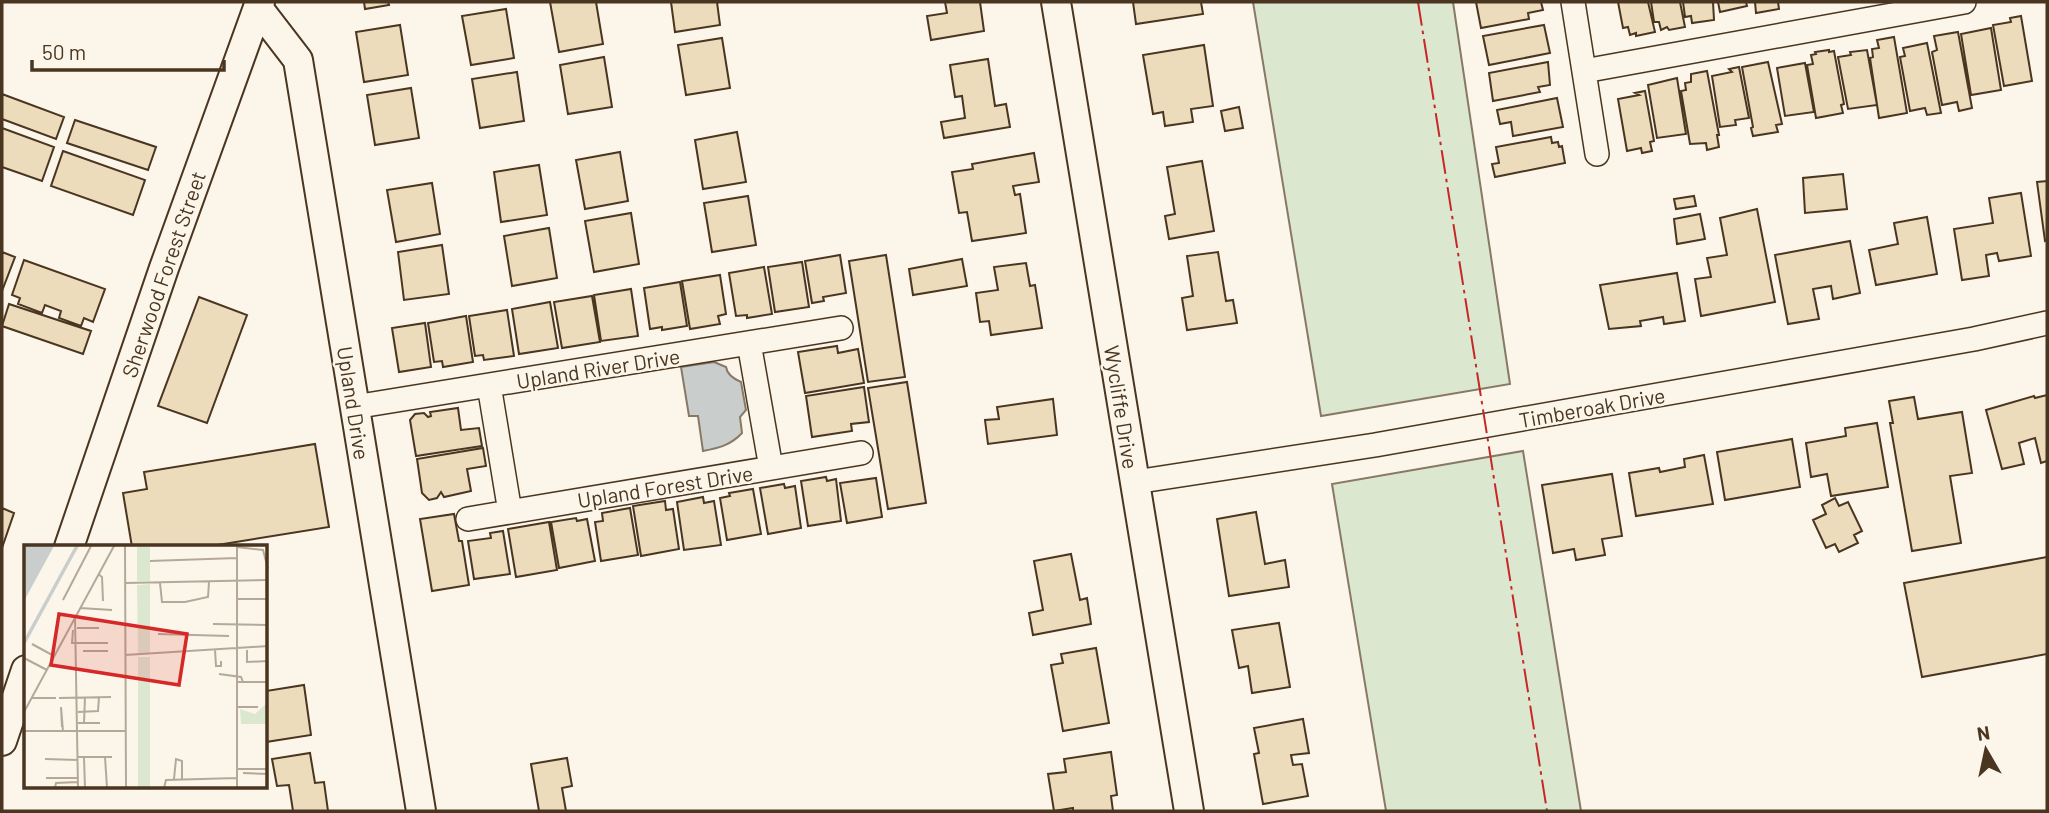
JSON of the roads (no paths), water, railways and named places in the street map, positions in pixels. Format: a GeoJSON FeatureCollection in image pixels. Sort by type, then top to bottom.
{"type":"FeatureCollection","features":[{"type":"Feature","properties":{"kind":"street","name":"Wycliffe Drive"},"geometry":{"type":"LineString","coordinates":[[1056,2],[1189,811]]}},
{"type":"Feature","properties":{"kind":"street"},"geometry":{"type":"LineString","coordinates":[[1573,2],[1597,154]]}},
{"type":"Feature","properties":{"kind":"street"},"geometry":{"type":"LineString","coordinates":[[1584,71],[1964,2]]}},
{"type":"Feature","properties":{"kind":"street","name":"Upland Drive"},"geometry":{"type":"LineString","coordinates":[[259,5],[298,60],[421,811]]}},
{"type":"Feature","properties":{"kind":"street","name":"Sherwood Forest Street"},"geometry":{"type":"LineString","coordinates":[[70,545],[164,268],[259,5]]}},
{"type":"Feature","properties":{"kind":"street","name":"Timberoak Drive"},"geometry":{"type":"LineString","coordinates":[[1135,482],[1375,445],[1974,339],[2047,323]]}},
{"type":"Feature","properties":{"kind":"street","name":"Upland River Drive"},"geometry":{"type":"LineString","coordinates":[[354,407],[841,328]]}},
{"type":"Feature","properties":{"kind":"street"},"geometry":{"type":"LineString","coordinates":[[749,343],[772,468]]}},
{"type":"Feature","properties":{"kind":"street"},"geometry":{"type":"LineString","coordinates":[[489,386],[510,512]]}},
{"type":"Feature","properties":{"kind":"street","name":"Upland Forest Drive"},"geometry":{"type":"LineString","coordinates":[[468,519],[861,453]]}},
{"type":"Feature","properties":{"kind":"street"},"geometry":{"type":"LineString","coordinates":[[2,741],[24,676]]}}]}
